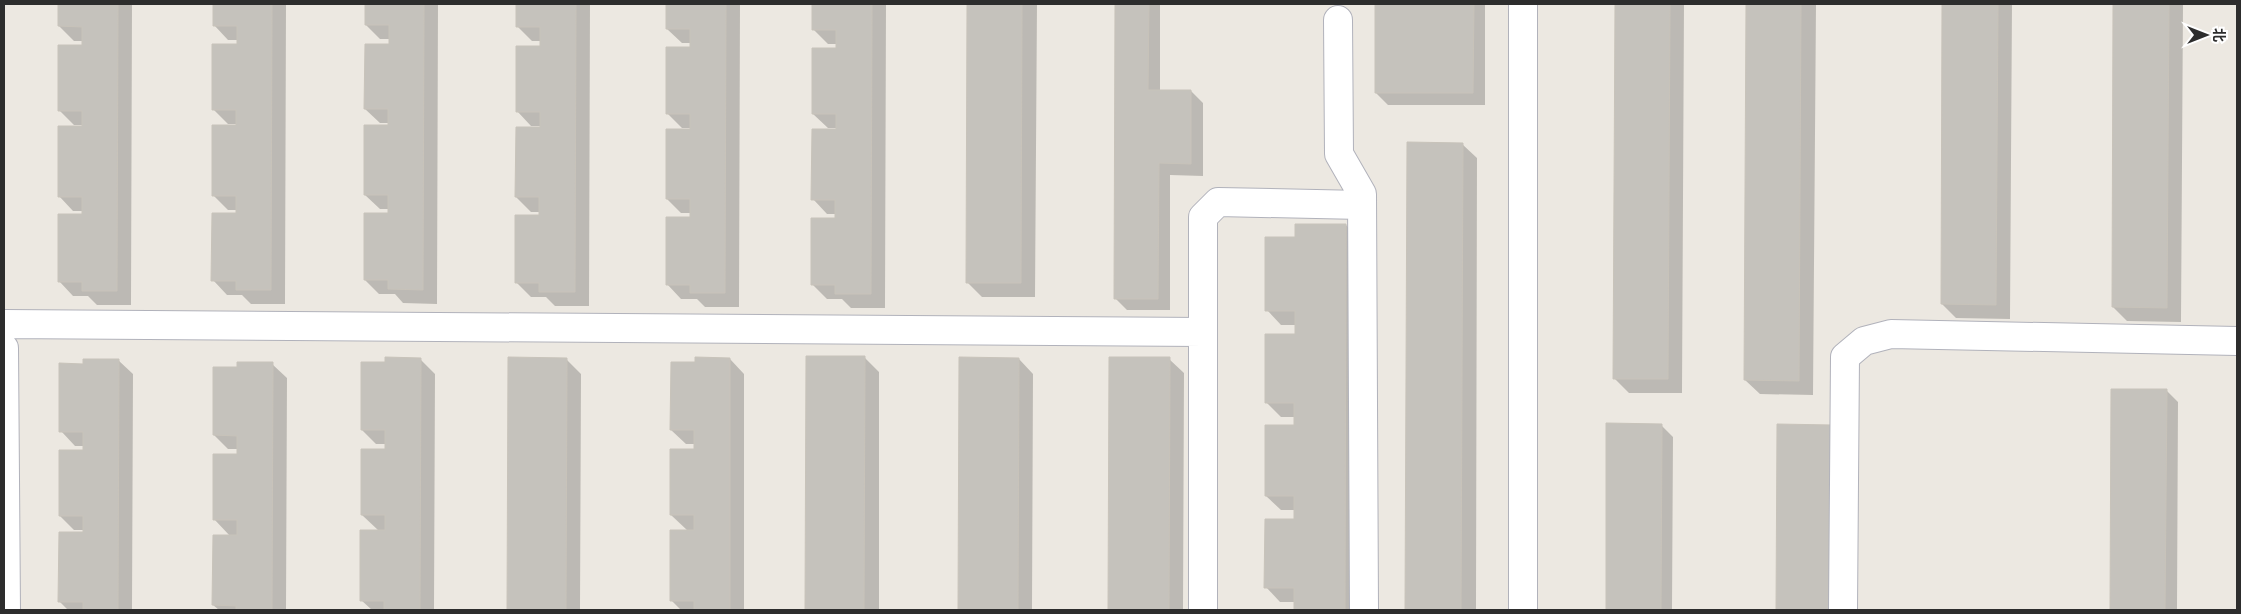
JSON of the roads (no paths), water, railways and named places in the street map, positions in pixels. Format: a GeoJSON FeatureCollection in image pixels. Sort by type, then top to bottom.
{"type":"FeatureCollection","features":[{"type":"Feature","properties":{"kind":"street"},"geometry":{"type":"LineString","coordinates":[[1523,4],[1523,610]]}},
{"type":"Feature","properties":{"kind":"street"},"geometry":{"type":"LineString","coordinates":[[1338,20],[1339,154],[1362,194],[1364,610]]}},
{"type":"Feature","properties":{"kind":"street"},"geometry":{"type":"LineString","coordinates":[[1203,610],[1203,217],[1218,202],[1362,205]]}},
{"type":"Feature","properties":{"kind":"street"},"geometry":{"type":"LineString","coordinates":[[4,324],[1203,332]]}},
{"type":"Feature","properties":{"kind":"street"},"geometry":{"type":"LineString","coordinates":[[1843,610],[1845,357],[1864,342],[1891,334],[2237,341]]}},
{"type":"Feature","properties":{"kind":"street"},"geometry":{"type":"LineString","coordinates":[[4,348],[6,610]]}}]}
